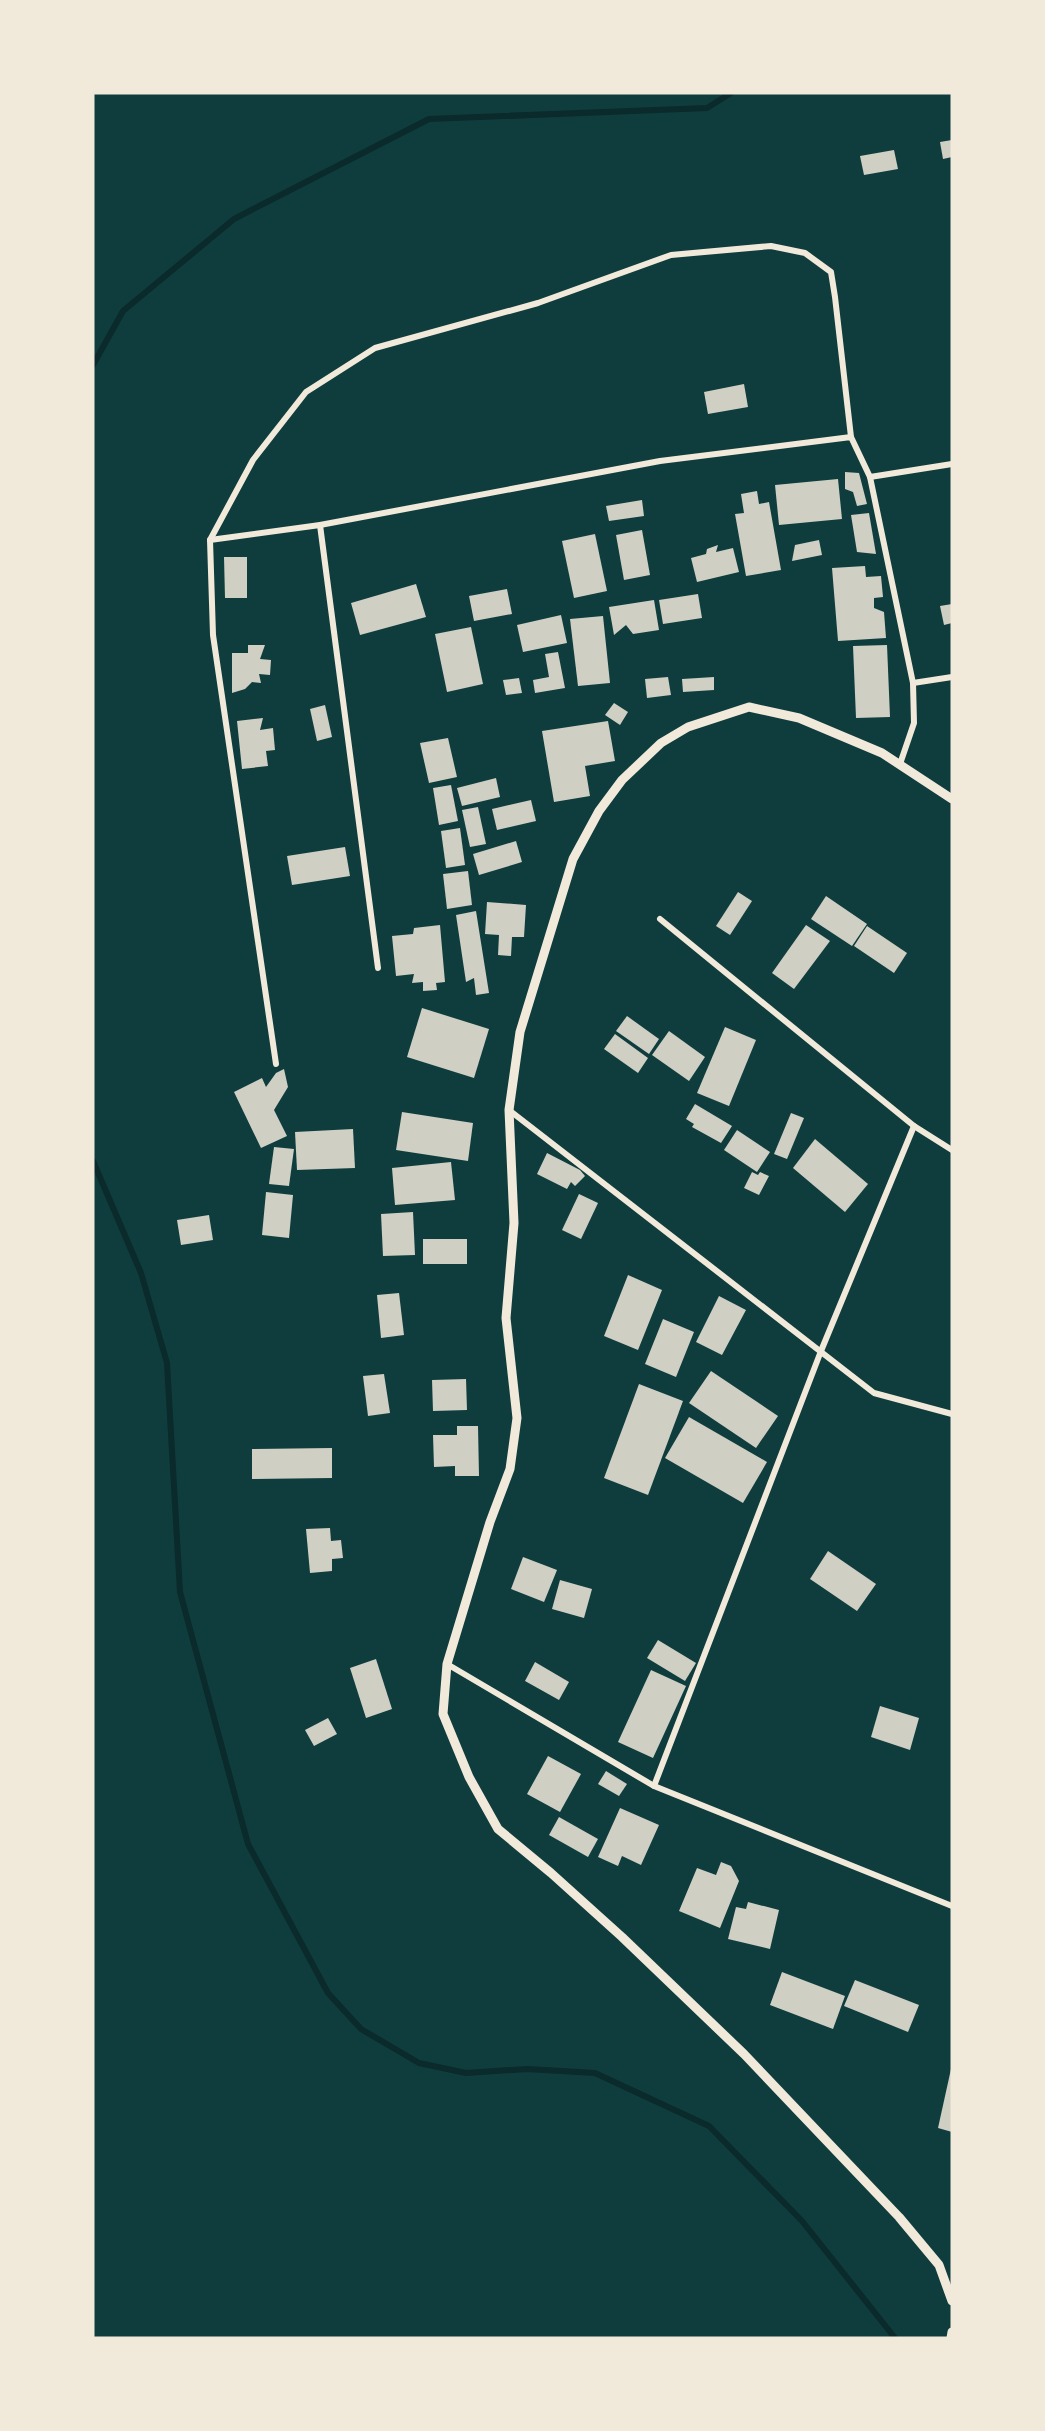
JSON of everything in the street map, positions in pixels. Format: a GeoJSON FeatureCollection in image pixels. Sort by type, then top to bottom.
{"type":"FeatureCollection","features":[{"type":"Feature","properties":{"kind":"street"},"geometry":{"type":"LineString","coordinates":[[276,1064],[213,634],[210,540],[254,460],[306,392],[375,348],[538,303],[671,255],[771,246],[805,253],[831,273],[851,437],[870,477],[913,683],[915,723],[900,764]]}},
{"type":"Feature","properties":{"kind":"street"},"geometry":{"type":"LineString","coordinates":[[210,540],[320,525],[660,461],[851,437]]}},
{"type":"Feature","properties":{"kind":"street"},"geometry":{"type":"LineString","coordinates":[[870,477],[952,464]]}},
{"type":"Feature","properties":{"kind":"street"},"geometry":{"type":"LineString","coordinates":[[320,525],[378,968]]}},
{"type":"Feature","properties":{"kind":"street"},"geometry":{"type":"LineString","coordinates":[[913,683],[952,677]]}},
{"type":"Feature","properties":{"kind":"street"},"geometry":{"type":"LineString","coordinates":[[952,799],[882,753],[799,718],[749,707],[688,727],[661,743],[622,780],[599,810],[573,859],[520,1032],[509,1110],[514,1223],[506,1318],[516,1418],[510,1468],[490,1522],[447,1664],[443,1714],[469,1777],[498,1829],[613,1929],[744,2055],[899,2217],[939,2265],[952,2301]]}},
{"type":"Feature","properties":{"kind":"street"},"geometry":{"type":"LineString","coordinates":[[660,919],[914,1126],[952,1150]]}},
{"type":"Feature","properties":{"kind":"street"},"geometry":{"type":"LineString","coordinates":[[509,1110],[874,1393],[952,1414]]}},
{"type":"Feature","properties":{"kind":"street"},"geometry":{"type":"LineString","coordinates":[[654,1786],[821,1352],[914,1126]]}},
{"type":"Feature","properties":{"kind":"street"},"geometry":{"type":"LineString","coordinates":[[447,1664],[654,1786],[952,1906]]}},
{"type":"Feature","properties":{"kind":"street"},"geometry":{"type":"LineString","coordinates":[[951,2338],[952,2332]]}},
{"type":"Feature","properties":{"kind":"building"},"geometry":{"type":"Polygon","coordinates":[[[952,140],[952,157],[943,159],[940,142],[952,140]]]}},
{"type":"Feature","properties":{"kind":"building"},"geometry":{"type":"Polygon","coordinates":[[[894,150],[898,169],[864,175],[860,156],[894,150]]]}},
{"type":"Feature","properties":{"kind":"building"},"geometry":{"type":"Polygon","coordinates":[[[744,384],[748,407],[708,414],[704,392],[744,384]]]}},
{"type":"Feature","properties":{"kind":"building"},"geometry":{"type":"Polygon","coordinates":[[[845,472],[859,473],[867,504],[857,506],[853,492],[845,489],[845,472]]]}},
{"type":"Feature","properties":{"kind":"building"},"geometry":{"type":"Polygon","coordinates":[[[838,479],[842,519],[779,525],[775,485],[838,479]]]}},
{"type":"Feature","properties":{"kind":"building"},"geometry":{"type":"Polygon","coordinates":[[[757,491],[759,504],[769,502],[781,570],[746,576],[735,514],[744,513],[741,494],[757,491]]]}},
{"type":"Feature","properties":{"kind":"building"},"geometry":{"type":"Polygon","coordinates":[[[642,500],[644,516],[609,521],[606,506],[642,500]]]}},
{"type":"Feature","properties":{"kind":"building"},"geometry":{"type":"Polygon","coordinates":[[[869,513],[876,554],[857,552],[851,515],[869,513]]]}},
{"type":"Feature","properties":{"kind":"building"},"geometry":{"type":"Polygon","coordinates":[[[642,530],[650,575],[624,580],[616,535],[642,530]]]}},
{"type":"Feature","properties":{"kind":"building"},"geometry":{"type":"Polygon","coordinates":[[[595,534],[607,591],[574,598],[562,541],[595,534]]]}},
{"type":"Feature","properties":{"kind":"building"},"geometry":{"type":"Polygon","coordinates":[[[819,540],[822,555],[792,561],[795,545],[819,540]]]}},
{"type":"Feature","properties":{"kind":"building"},"geometry":{"type":"Polygon","coordinates":[[[718,545],[716,552],[733,548],[739,572],[697,582],[691,558],[706,554],[707,549],[718,545]]]}},
{"type":"Feature","properties":{"kind":"building"},"geometry":{"type":"Polygon","coordinates":[[[224,557],[247,557],[247,598],[225,598],[224,557]]]}},
{"type":"Feature","properties":{"kind":"building"},"geometry":{"type":"Polygon","coordinates":[[[865,566],[866,577],[881,576],[883,597],[874,598],[874,608],[884,612],[886,638],[838,641],[832,568],[865,566]]]}},
{"type":"Feature","properties":{"kind":"building"},"geometry":{"type":"Polygon","coordinates":[[[416,584],[426,617],[360,635],[351,603],[416,584]]]}},
{"type":"Feature","properties":{"kind":"building"},"geometry":{"type":"Polygon","coordinates":[[[507,589],[512,614],[474,621],[469,596],[507,589]]]}},
{"type":"Feature","properties":{"kind":"building"},"geometry":{"type":"Polygon","coordinates":[[[698,594],[702,618],[663,624],[659,600],[698,594]]]}},
{"type":"Feature","properties":{"kind":"building"},"geometry":{"type":"Polygon","coordinates":[[[654,600],[659,630],[633,634],[626,625],[614,635],[609,607],[654,600]]]}},
{"type":"Feature","properties":{"kind":"building"},"geometry":{"type":"Polygon","coordinates":[[[952,604],[952,623],[944,625],[940,606],[952,604]]]}},
{"type":"Feature","properties":{"kind":"building"},"geometry":{"type":"Polygon","coordinates":[[[561,615],[567,643],[523,652],[517,625],[561,615]]]}},
{"type":"Feature","properties":{"kind":"building"},"geometry":{"type":"Polygon","coordinates":[[[603,616],[610,683],[578,686],[570,619],[603,616]]]}},
{"type":"Feature","properties":{"kind":"building"},"geometry":{"type":"Polygon","coordinates":[[[471,627],[483,684],[447,692],[435,634],[471,627]]]}},
{"type":"Feature","properties":{"kind":"building"},"geometry":{"type":"Polygon","coordinates":[[[248,645],[265,645],[260,659],[271,660],[270,675],[259,674],[261,683],[252,682],[245,689],[232,693],[232,653],[248,653],[248,645]]]}},
{"type":"Feature","properties":{"kind":"building"},"geometry":{"type":"Polygon","coordinates":[[[887,645],[890,717],[856,718],[853,646],[887,645]]]}},
{"type":"Feature","properties":{"kind":"building"},"geometry":{"type":"Polygon","coordinates":[[[558,652],[565,688],[535,693],[533,680],[549,677],[545,654],[558,652]]]}},
{"type":"Feature","properties":{"kind":"building"},"geometry":{"type":"Polygon","coordinates":[[[668,677],[671,695],[647,698],[645,679],[668,677]]]}},
{"type":"Feature","properties":{"kind":"building"},"geometry":{"type":"Polygon","coordinates":[[[714,677],[714,690],[683,692],[682,679],[714,677]]]}},
{"type":"Feature","properties":{"kind":"building"},"geometry":{"type":"Polygon","coordinates":[[[519,678],[522,693],[506,695],[503,680],[519,678]]]}},
{"type":"Feature","properties":{"kind":"building"},"geometry":{"type":"Polygon","coordinates":[[[614,703],[628,712],[620,725],[605,715],[614,703]]]}},
{"type":"Feature","properties":{"kind":"building"},"geometry":{"type":"Polygon","coordinates":[[[325,705],[332,737],[317,741],[310,709],[325,705]]]}},
{"type":"Feature","properties":{"kind":"building"},"geometry":{"type":"Polygon","coordinates":[[[263,718],[260,730],[273,728],[275,750],[266,751],[268,766],[242,769],[237,721],[263,718]]]}},
{"type":"Feature","properties":{"kind":"building"},"geometry":{"type":"Polygon","coordinates":[[[608,721],[615,761],[585,766],[590,796],[554,802],[542,731],[608,721]]]}},
{"type":"Feature","properties":{"kind":"building"},"geometry":{"type":"Polygon","coordinates":[[[448,738],[457,777],[429,783],[420,743],[448,738]]]}},
{"type":"Feature","properties":{"kind":"building"},"geometry":{"type":"Polygon","coordinates":[[[496,778],[500,797],[462,806],[457,788],[496,778]]]}},
{"type":"Feature","properties":{"kind":"building"},"geometry":{"type":"Polygon","coordinates":[[[451,785],[458,821],[439,825],[433,788],[451,785]]]}},
{"type":"Feature","properties":{"kind":"building"},"geometry":{"type":"Polygon","coordinates":[[[531,800],[536,821],[497,830],[492,809],[531,800]]]}},
{"type":"Feature","properties":{"kind":"building"},"geometry":{"type":"Polygon","coordinates":[[[478,807],[486,844],[470,847],[462,810],[478,807]]]}},
{"type":"Feature","properties":{"kind":"building"},"geometry":{"type":"Polygon","coordinates":[[[460,828],[465,865],[446,868],[441,831],[460,828]]]}},
{"type":"Feature","properties":{"kind":"building"},"geometry":{"type":"Polygon","coordinates":[[[516,841],[522,862],[479,875],[473,854],[516,841]]]}},
{"type":"Feature","properties":{"kind":"building"},"geometry":{"type":"Polygon","coordinates":[[[345,847],[350,876],[292,885],[287,856],[345,847]]]}},
{"type":"Feature","properties":{"kind":"building"},"geometry":{"type":"Polygon","coordinates":[[[468,871],[472,905],[447,909],[443,874],[468,871]]]}},
{"type":"Feature","properties":{"kind":"building"},"geometry":{"type":"Polygon","coordinates":[[[738,892],[752,901],[730,935],[716,926],[738,892]]]}},
{"type":"Feature","properties":{"kind":"building"},"geometry":{"type":"Polygon","coordinates":[[[826,896],[867,924],[852,946],[811,919],[826,896]]]}},
{"type":"Feature","properties":{"kind":"building"},"geometry":{"type":"Polygon","coordinates":[[[487,902],[526,905],[524,937],[512,937],[511,956],[498,955],[499,935],[485,934],[487,902]]]}},
{"type":"Feature","properties":{"kind":"building"},"geometry":{"type":"Polygon","coordinates":[[[476,911],[489,993],[476,995],[474,978],[466,982],[456,915],[476,911]]]}},
{"type":"Feature","properties":{"kind":"building"},"geometry":{"type":"Polygon","coordinates":[[[440,925],[445,982],[436,983],[437,990],[423,991],[423,982],[412,983],[414,974],[396,976],[392,936],[413,934],[414,928],[440,925]]]}},
{"type":"Feature","properties":{"kind":"building"},"geometry":{"type":"Polygon","coordinates":[[[806,925],[830,941],[794,989],[772,973],[806,925]]]}},
{"type":"Feature","properties":{"kind":"building"},"geometry":{"type":"Polygon","coordinates":[[[867,926],[907,953],[894,973],[854,946],[867,926]]]}},
{"type":"Feature","properties":{"kind":"building"},"geometry":{"type":"Polygon","coordinates":[[[422,1008],[489,1029],[474,1078],[407,1057],[422,1008]]]}},
{"type":"Feature","properties":{"kind":"building"},"geometry":{"type":"Polygon","coordinates":[[[627,1016],[659,1039],[649,1054],[616,1031],[627,1016]]]}},
{"type":"Feature","properties":{"kind":"building"},"geometry":{"type":"Polygon","coordinates":[[[725,1027],[756,1040],[729,1106],[697,1093],[725,1027]]]}},
{"type":"Feature","properties":{"kind":"building"},"geometry":{"type":"Polygon","coordinates":[[[669,1031],[705,1057],[689,1081],[652,1055],[669,1031]]]}},
{"type":"Feature","properties":{"kind":"building"},"geometry":{"type":"Polygon","coordinates":[[[615,1034],[648,1058],[638,1073],[604,1049],[615,1034]]]}},
{"type":"Feature","properties":{"kind":"building"},"geometry":{"type":"Polygon","coordinates":[[[284,1069],[288,1087],[274,1110],[287,1136],[261,1148],[234,1092],[262,1078],[266,1087],[276,1073],[284,1069]]]}},
{"type":"Feature","properties":{"kind":"building"},"geometry":{"type":"Polygon","coordinates":[[[695,1104],[732,1126],[721,1143],[692,1127],[694,1124],[686,1119],[695,1104]]]}},
{"type":"Feature","properties":{"kind":"building"},"geometry":{"type":"Polygon","coordinates":[[[402,1112],[473,1123],[468,1161],[396,1150],[402,1112]]]}},
{"type":"Feature","properties":{"kind":"building"},"geometry":{"type":"Polygon","coordinates":[[[791,1113],[804,1118],[787,1159],[774,1154],[791,1113]]]}},
{"type":"Feature","properties":{"kind":"building"},"geometry":{"type":"Polygon","coordinates":[[[353,1129],[355,1168],[297,1170],[295,1132],[353,1129]]]}},
{"type":"Feature","properties":{"kind":"building"},"geometry":{"type":"Polygon","coordinates":[[[737,1130],[770,1152],[757,1172],[724,1150],[737,1130]]]}},
{"type":"Feature","properties":{"kind":"building"},"geometry":{"type":"Polygon","coordinates":[[[815,1139],[868,1184],[845,1212],[793,1168],[815,1139]]]}},
{"type":"Feature","properties":{"kind":"building"},"geometry":{"type":"Polygon","coordinates":[[[274,1147],[294,1149],[289,1186],[269,1184],[274,1147]]]}},
{"type":"Feature","properties":{"kind":"building"},"geometry":{"type":"Polygon","coordinates":[[[547,1153],[580,1170],[585,1176],[575,1186],[571,1182],[567,1189],[537,1174],[547,1153]]]}},
{"type":"Feature","properties":{"kind":"building"},"geometry":{"type":"Polygon","coordinates":[[[451,1162],[455,1200],[395,1205],[392,1168],[451,1162]]]}},
{"type":"Feature","properties":{"kind":"building"},"geometry":{"type":"Polygon","coordinates":[[[752,1172],[758,1175],[760,1172],[769,1176],[759,1195],[744,1188],[752,1172]]]}},
{"type":"Feature","properties":{"kind":"building"},"geometry":{"type":"Polygon","coordinates":[[[266,1192],[293,1195],[289,1238],[262,1235],[266,1192]]]}},
{"type":"Feature","properties":{"kind":"building"},"geometry":{"type":"Polygon","coordinates":[[[579,1194],[598,1203],[581,1239],[562,1230],[579,1194]]]}},
{"type":"Feature","properties":{"kind":"building"},"geometry":{"type":"Polygon","coordinates":[[[413,1212],[415,1255],[383,1256],[381,1214],[413,1212]]]}},
{"type":"Feature","properties":{"kind":"building"},"geometry":{"type":"Polygon","coordinates":[[[209,1215],[213,1240],[181,1245],[177,1220],[209,1215]]]}},
{"type":"Feature","properties":{"kind":"building"},"geometry":{"type":"Polygon","coordinates":[[[423,1239],[467,1239],[467,1264],[423,1264],[423,1239]]]}},
{"type":"Feature","properties":{"kind":"building"},"geometry":{"type":"Polygon","coordinates":[[[628,1275],[662,1290],[638,1350],[604,1336],[628,1275]]]}},
{"type":"Feature","properties":{"kind":"building"},"geometry":{"type":"Polygon","coordinates":[[[399,1293],[404,1335],[381,1338],[377,1295],[399,1293]]]}},
{"type":"Feature","properties":{"kind":"building"},"geometry":{"type":"Polygon","coordinates":[[[719,1296],[746,1310],[722,1355],[696,1342],[719,1296]]]}},
{"type":"Feature","properties":{"kind":"building"},"geometry":{"type":"Polygon","coordinates":[[[663,1319],[694,1332],[676,1377],[645,1364],[663,1319]]]}},
{"type":"Feature","properties":{"kind":"building"},"geometry":{"type":"Polygon","coordinates":[[[711,1371],[778,1416],[756,1448],[689,1403],[711,1371]]]}},
{"type":"Feature","properties":{"kind":"building"},"geometry":{"type":"Polygon","coordinates":[[[384,1374],[390,1413],[368,1416],[363,1376],[384,1374]]]}},
{"type":"Feature","properties":{"kind":"building"},"geometry":{"type":"Polygon","coordinates":[[[466,1379],[467,1410],[433,1411],[432,1380],[466,1379]]]}},
{"type":"Feature","properties":{"kind":"building"},"geometry":{"type":"Polygon","coordinates":[[[639,1384],[683,1401],[648,1495],[604,1478],[639,1384]]]}},
{"type":"Feature","properties":{"kind":"building"},"geometry":{"type":"Polygon","coordinates":[[[689,1417],[767,1462],[743,1503],[665,1458],[689,1417]]]}},
{"type":"Feature","properties":{"kind":"building"},"geometry":{"type":"Polygon","coordinates":[[[457,1426],[478,1426],[479,1476],[455,1476],[455,1466],[434,1467],[433,1435],[457,1435],[457,1426]]]}},
{"type":"Feature","properties":{"kind":"building"},"geometry":{"type":"Polygon","coordinates":[[[332,1448],[332,1478],[252,1479],[252,1449],[332,1448]]]}},
{"type":"Feature","properties":{"kind":"building"},"geometry":{"type":"Polygon","coordinates":[[[330,1528],[331,1541],[341,1540],[343,1558],[332,1559],[332,1571],[310,1573],[306,1529],[330,1528]]]}},
{"type":"Feature","properties":{"kind":"building"},"geometry":{"type":"Polygon","coordinates":[[[828,1551],[876,1584],[857,1611],[810,1579],[828,1551]]]}},
{"type":"Feature","properties":{"kind":"building"},"geometry":{"type":"Polygon","coordinates":[[[523,1557],[557,1570],[544,1602],[511,1589],[523,1557]]]}},
{"type":"Feature","properties":{"kind":"building"},"geometry":{"type":"Polygon","coordinates":[[[560,1580],[592,1589],[584,1618],[552,1609],[560,1580]]]}},
{"type":"Feature","properties":{"kind":"building"},"geometry":{"type":"Polygon","coordinates":[[[658,1640],[696,1663],[685,1681],[647,1658],[658,1640]]]}},
{"type":"Feature","properties":{"kind":"building"},"geometry":{"type":"Polygon","coordinates":[[[376,1659],[392,1709],[366,1718],[350,1668],[376,1659]]]}},
{"type":"Feature","properties":{"kind":"building"},"geometry":{"type":"Polygon","coordinates":[[[535,1662],[569,1682],[559,1700],[525,1681],[535,1662]]]}},
{"type":"Feature","properties":{"kind":"building"},"geometry":{"type":"Polygon","coordinates":[[[651,1670],[686,1686],[653,1758],[618,1742],[651,1670]]]}},
{"type":"Feature","properties":{"kind":"building"},"geometry":{"type":"Polygon","coordinates":[[[880,1706],[919,1718],[910,1750],[871,1737],[880,1706]]]}},
{"type":"Feature","properties":{"kind":"building"},"geometry":{"type":"Polygon","coordinates":[[[328,1718],[337,1734],[314,1746],[305,1730],[328,1718]]]}},
{"type":"Feature","properties":{"kind":"building"},"geometry":{"type":"Polygon","coordinates":[[[548,1756],[581,1774],[560,1812],[527,1794],[548,1756]]]}},
{"type":"Feature","properties":{"kind":"building"},"geometry":{"type":"Polygon","coordinates":[[[606,1771],[627,1784],[619,1796],[598,1784],[606,1771]]]}},
{"type":"Feature","properties":{"kind":"building"},"geometry":{"type":"Polygon","coordinates":[[[620,1808],[659,1825],[641,1865],[622,1856],[618,1866],[598,1857],[620,1808]]]}},
{"type":"Feature","properties":{"kind":"building"},"geometry":{"type":"Polygon","coordinates":[[[559,1817],[598,1839],[588,1857],[549,1835],[559,1817]]]}},
{"type":"Feature","properties":{"kind":"building"},"geometry":{"type":"Polygon","coordinates":[[[721,1862],[731,1866],[739,1881],[720,1928],[679,1911],[697,1868],[716,1875],[721,1862]]]}},
{"type":"Feature","properties":{"kind":"building"},"geometry":{"type":"Polygon","coordinates":[[[748,1902],[779,1910],[770,1949],[728,1939],[736,1907],[746,1909],[748,1902]]]}},
{"type":"Feature","properties":{"kind":"building"},"geometry":{"type":"Polygon","coordinates":[[[782,1972],[845,1996],[833,2029],[770,2005],[782,1972]]]}},
{"type":"Feature","properties":{"kind":"building"},"geometry":{"type":"Polygon","coordinates":[[[855,1980],[919,2005],[908,2032],[844,2006],[855,1980]]]}},
{"type":"Feature","properties":{"kind":"building"},"geometry":{"type":"Polygon","coordinates":[[[952,2069],[952,2132],[938,2128],[952,2069]]]}},
{"type":"Feature","properties":{"kind":"waterway"},"geometry":{"type":"LineString","coordinates":[[93,365],[123,311],[234,219],[429,119],[707,108],[731,93]]}},
{"type":"Feature","properties":{"kind":"waterway"},"geometry":{"type":"LineString","coordinates":[[93,1161],[141,1273],[167,1363],[180,1592],[248,1844],[328,1993],[361,2029],[419,2063],[466,2073],[527,2069],[595,2073],[709,2126],[802,2221],[895,2338]]}}]}
